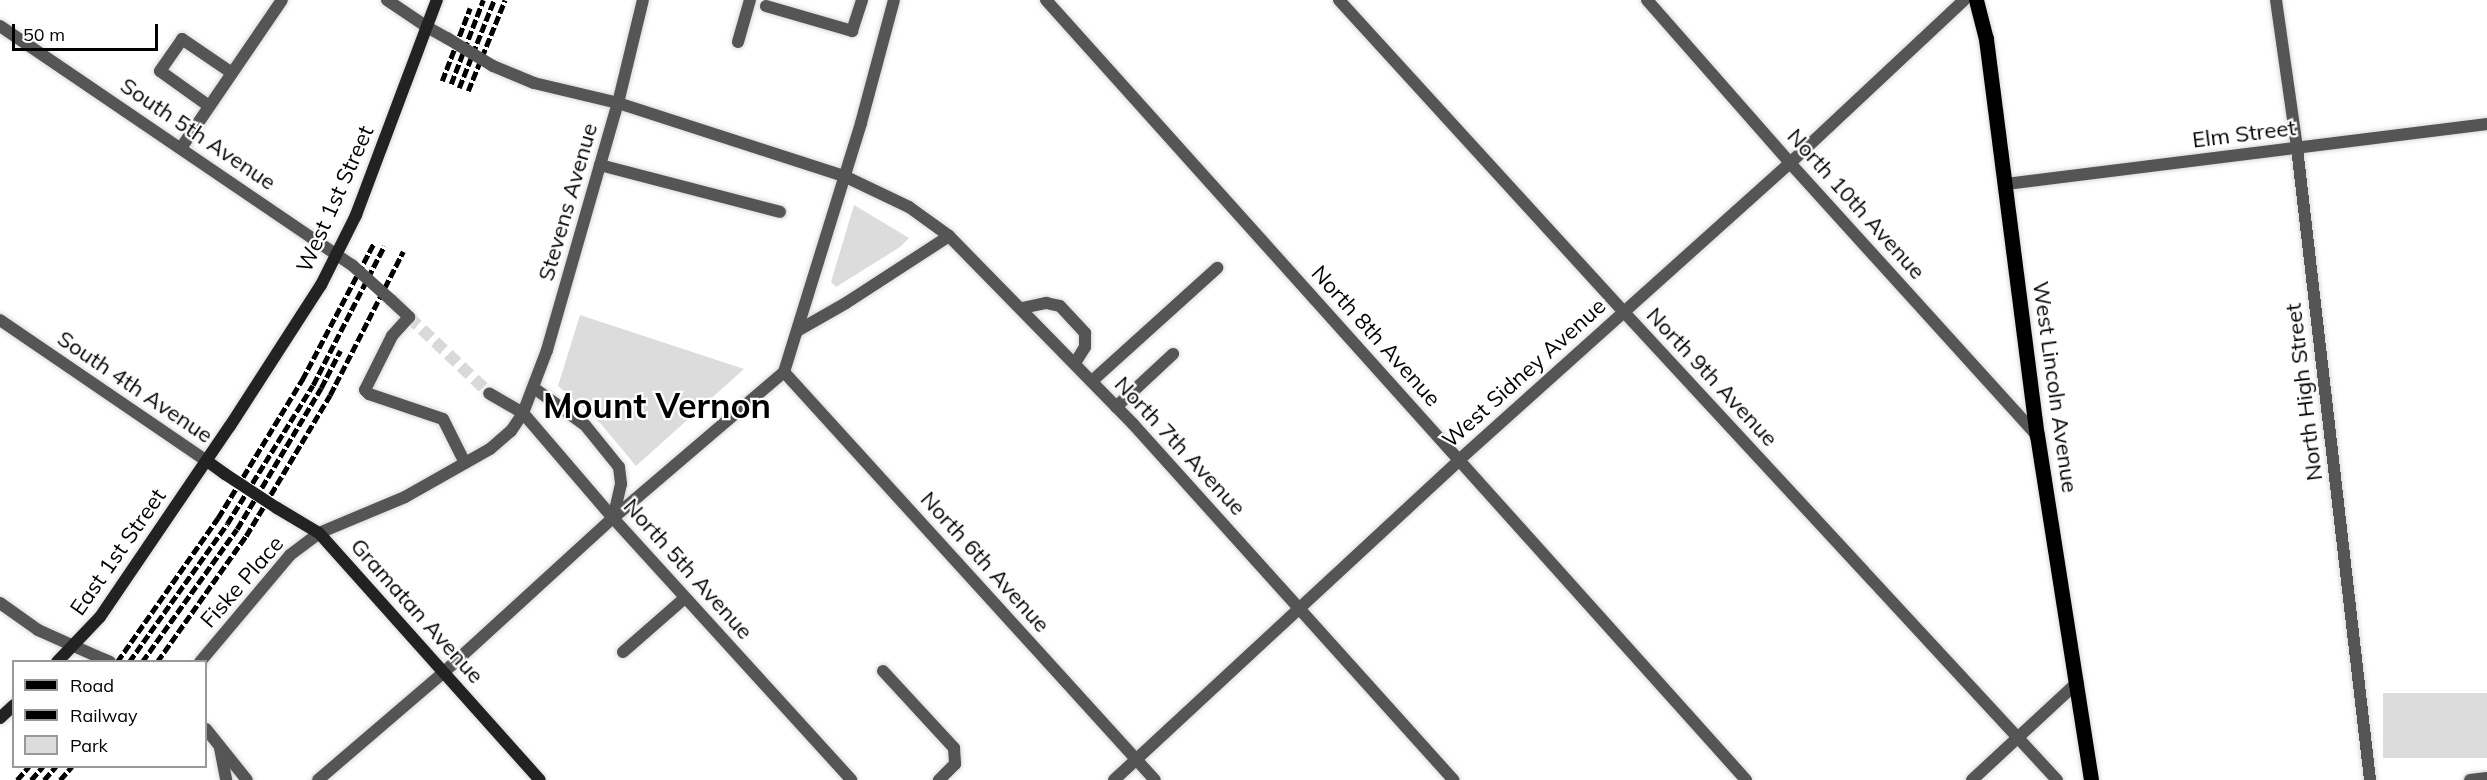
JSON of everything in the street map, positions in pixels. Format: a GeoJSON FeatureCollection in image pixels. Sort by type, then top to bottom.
{"type":"FeatureCollection","features":[{"type":"Feature","properties":{"kind":"main road","name":"West 1st Street"},"geometry":{"type":"LineString","coordinates":[[207,462],[321,285],[356,215],[437,0]]}},
{"type":"Feature","properties":{"kind":"main road","name":"West Lincoln Avenue"},"geometry":{"type":"LineString","coordinates":[[1976,0],[1986,39],[2037,435],[2078,682],[2091,780]]}},
{"type":"Feature","properties":{"kind":"main road","name":"South 4th Avenue"},"geometry":{"type":"LineString","coordinates":[[207,462],[246,488]]}},
{"type":"Feature","properties":{"kind":"main road","name":"East 1st Street"},"geometry":{"type":"LineString","coordinates":[[59,660],[100,617],[207,462]]}},
{"type":"Feature","properties":{"kind":"main road","name":"Gramatan Avenue"},"geometry":{"type":"LineString","coordinates":[[246,488],[319,533],[540,780]]}},
{"type":"Feature","properties":{"kind":"main road"},"geometry":{"type":"LineString","coordinates":[[0,718],[12,707]]}},
{"type":"Feature","properties":{"kind":"street"},"geometry":{"type":"LineString","coordinates":[[181,148],[282,0]]}},
{"type":"Feature","properties":{"kind":"street","name":"North 7th Avenue"},"geometry":{"type":"LineString","coordinates":[[387,0],[493,66],[534,84],[618,103],[844,176],[909,207],[949,236],[1092,381],[1454,780]]}},
{"type":"Feature","properties":{"kind":"street","name":"Stevens Avenue"},"geometry":{"type":"LineString","coordinates":[[465,463],[490,449],[509,433],[524,413],[534,388],[618,103],[643,0]]}},
{"type":"Feature","properties":{"kind":"street"},"geometry":{"type":"LineString","coordinates":[[738,42],[750,0]]}},
{"type":"Feature","properties":{"kind":"street"},"geometry":{"type":"LineString","coordinates":[[766,6],[852,31],[862,0]]}},
{"type":"Feature","properties":{"kind":"street"},"geometry":{"type":"LineString","coordinates":[[318,780],[443,672],[613,518],[784,372],[844,176],[894,0]]}},
{"type":"Feature","properties":{"kind":"street","name":"North 8th Avenue"},"geometry":{"type":"LineString","coordinates":[[1046,0],[1746,780]]}},
{"type":"Feature","properties":{"kind":"street","name":"North 9th Avenue"},"geometry":{"type":"LineString","coordinates":[[1339,0],[2057,780]]}},
{"type":"Feature","properties":{"kind":"street","name":"North 10th Avenue"},"geometry":{"type":"LineString","coordinates":[[1647,0],[1790,163],[2037,435]]}},
{"type":"Feature","properties":{"kind":"street","name":"West Sidney Avenue"},"geometry":{"type":"LineString","coordinates":[[1114,780],[1299,607],[1623,311],[1790,163],[1964,0]]}},
{"type":"Feature","properties":{"kind":"street","name":"North High Street"},"geometry":{"type":"LineString","coordinates":[[2276,0],[2297,148],[2370,780]]}},
{"type":"Feature","properties":{"kind":"street","name":"South 5th Avenue"},"geometry":{"type":"LineString","coordinates":[[0,26],[337,252],[391,300],[409,317],[392,336],[365,390],[369,394],[443,419],[465,463]]}},
{"type":"Feature","properties":{"kind":"street"},"geometry":{"type":"LineString","coordinates":[[209,106],[160,71],[183,39],[232,73]]}},
{"type":"Feature","properties":{"kind":"street","name":"Elm Street"},"geometry":{"type":"LineString","coordinates":[[2006,184],[2487,124]]}},
{"type":"Feature","properties":{"kind":"street"},"geometry":{"type":"LineString","coordinates":[[600,165],[780,212]]}},
{"type":"Feature","properties":{"kind":"street"},"geometry":{"type":"LineString","coordinates":[[797,331],[846,303],[949,236]]}},
{"type":"Feature","properties":{"kind":"street"},"geometry":{"type":"LineString","coordinates":[[1092,381],[1217,268]]}},
{"type":"Feature","properties":{"kind":"street"},"geometry":{"type":"LineString","coordinates":[[1022,308],[1046,303],[1060,306],[1085,333],[1085,347],[1075,363]]}},
{"type":"Feature","properties":{"kind":"street","name":"South 4th Avenue"},"geometry":{"type":"LineString","coordinates":[[0,320],[207,462]]}},
{"type":"Feature","properties":{"kind":"street"},"geometry":{"type":"LineString","coordinates":[[1116,407],[1173,354]]}},
{"type":"Feature","properties":{"kind":"street","name":"North 6th Avenue"},"geometry":{"type":"LineString","coordinates":[[784,372],[1155,780]]}},
{"type":"Feature","properties":{"kind":"street"},"geometry":{"type":"LineString","coordinates":[[534,388],[585,425],[619,467],[621,484],[613,518]]}},
{"type":"Feature","properties":{"kind":"street","name":"North 5th Avenue"},"geometry":{"type":"LineString","coordinates":[[489,393],[524,413],[613,518],[851,780]]}},
{"type":"Feature","properties":{"kind":"street","name":"Fiske Place"},"geometry":{"type":"LineString","coordinates":[[203,660],[290,555],[319,533],[405,497],[465,463]]}},
{"type":"Feature","properties":{"kind":"street"},"geometry":{"type":"LineString","coordinates":[[623,652],[685,598]]}},
{"type":"Feature","properties":{"kind":"street"},"geometry":{"type":"LineString","coordinates":[[0,603],[38,630],[104,660]]}},
{"type":"Feature","properties":{"kind":"street"},"geometry":{"type":"LineString","coordinates":[[883,671],[954,748],[955,764],[939,780]]}},
{"type":"Feature","properties":{"kind":"street"},"geometry":{"type":"LineString","coordinates":[[1972,780],[2078,682]]}},
{"type":"Feature","properties":{"kind":"street"},"geometry":{"type":"LineString","coordinates":[[207,730],[247,780]]}},
{"type":"Feature","properties":{"kind":"street"},"geometry":{"type":"LineString","coordinates":[[220,746],[226,780]]}},
{"type":"Feature","properties":{"kind":"street"},"geometry":{"type":"LineString","coordinates":[[2470,780],[2487,778]]}},
{"type":"Feature","properties":{"kind":"green space"},"geometry":{"type":"Polygon","coordinates":[[[854,205],[909,238],[900,247],[836,287],[831,282],[854,205]]]}},
{"type":"Feature","properties":{"kind":"green space"},"geometry":{"type":"Polygon","coordinates":[[[580,315],[744,369],[636,466],[601,424],[558,386],[580,315]]]}},
{"type":"Feature","properties":{"kind":"green space"},"geometry":{"type":"Polygon","coordinates":[[[2383,693],[2487,693],[2487,758],[2383,758],[2383,693]]]}},
{"type":"Feature","properties":{"kind":"tunnel"},"geometry":{"type":"LineString","coordinates":[[409,317],[489,393]]}},
{"type":"Feature","properties":{"kind":"railway"},"geometry":{"type":"LineString","coordinates":[[451,84],[483,0]]}},
{"type":"Feature","properties":{"kind":"railway"},"geometry":{"type":"LineString","coordinates":[[459,88],[494,0]]}},
{"type":"Feature","properties":{"kind":"railway"},"geometry":{"type":"LineString","coordinates":[[468,91],[505,0]]}},
{"type":"Feature","properties":{"kind":"railway"},"geometry":{"type":"LineString","coordinates":[[442,81],[470,8]]}},
{"type":"Feature","properties":{"kind":"railway"},"geometry":{"type":"LineString","coordinates":[[118,660],[218,518],[302,380],[374,243]]}},
{"type":"Feature","properties":{"kind":"railway"},"geometry":{"type":"LineString","coordinates":[[130,660],[227,524],[313,385],[384,246]]}},
{"type":"Feature","properties":{"kind":"railway"},"geometry":{"type":"LineString","coordinates":[[158,660],[246,536],[330,395],[403,252]]}},
{"type":"Feature","properties":{"kind":"railway"},"geometry":{"type":"LineString","coordinates":[[143,660],[237,529],[321,388],[340,351]]}},
{"type":"Feature","properties":{"kind":"railway"},"geometry":{"type":"LineString","coordinates":[[17,780],[27,768]]}},
{"type":"Feature","properties":{"kind":"railway"},"geometry":{"type":"LineString","coordinates":[[31,780],[41,768]]}},
{"type":"Feature","properties":{"kind":"railway"},"geometry":{"type":"LineString","coordinates":[[44,780],[54,768]]}},
{"type":"Feature","properties":{"kind":"railway"},"geometry":{"type":"LineString","coordinates":[[60,780],[70,768]]}},
{"type":"Feature","properties":{"kind":"district","name":"Mount Vernon"},"geometry":{"type":"Point","coordinates":[657,406]}}]}
